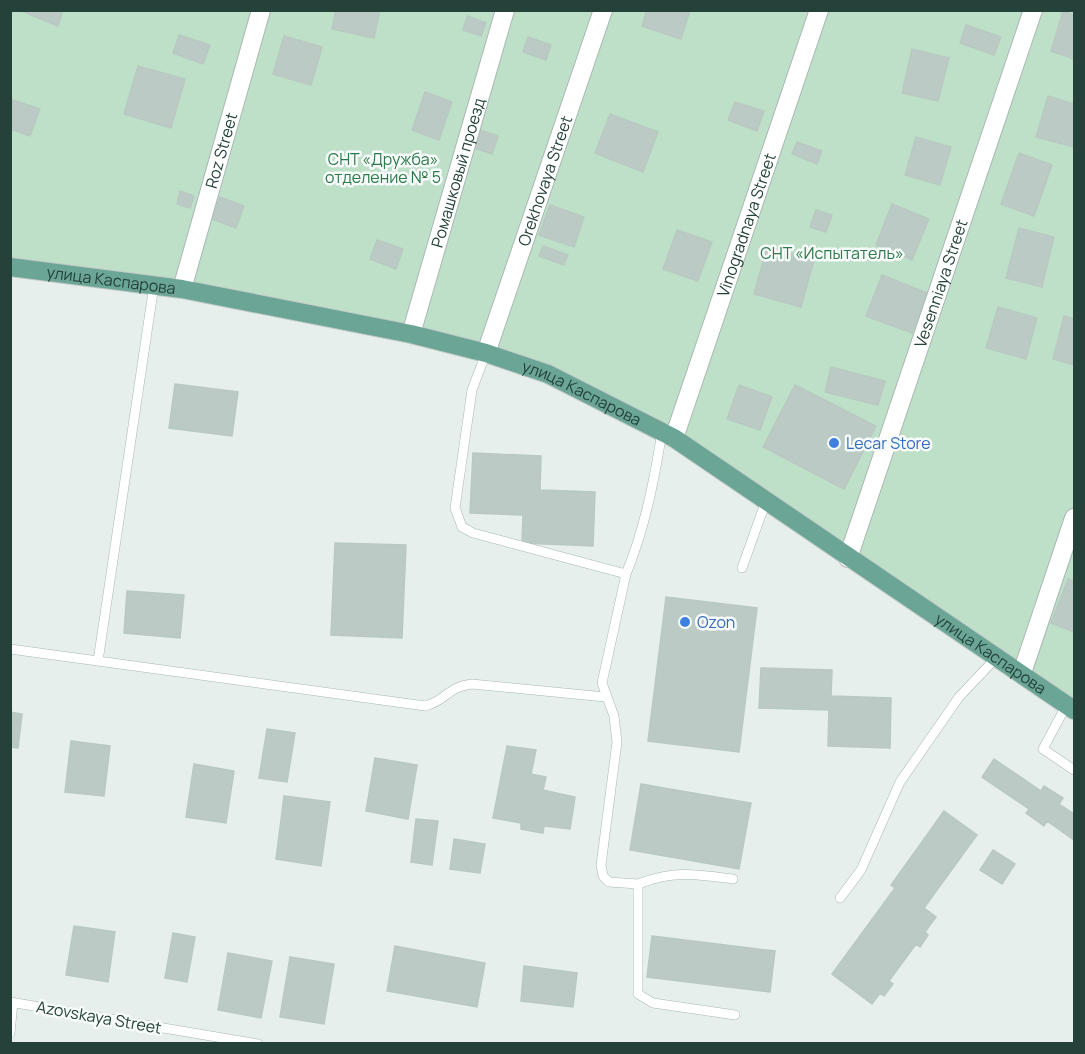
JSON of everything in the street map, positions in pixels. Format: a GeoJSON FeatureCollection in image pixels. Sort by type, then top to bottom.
{"type":"FeatureCollection","features":[{"type":"Feature","properties":{"kind":"main road","name":"улица Каспарова"},"geometry":{"type":"LineString","coordinates":[[10,267],[182,289],[411,334],[486,353],[548,374],[668,435],[1071,707]]}},
{"type":"Feature","properties":{"kind":"street","name":"Roz Street"},"geometry":{"type":"LineString","coordinates":[[182,289],[261,10]]}},
{"type":"Feature","properties":{"kind":"street","name":"Ромашковый проезд"},"geometry":{"type":"LineString","coordinates":[[411,334],[505,10]]}},
{"type":"Feature","properties":{"kind":"street","name":"Orekhovaya Street"},"geometry":{"type":"LineString","coordinates":[[486,353],[603,10]]}},
{"type":"Feature","properties":{"kind":"street","name":"Vinogradnaya Street"},"geometry":{"type":"LineString","coordinates":[[668,435],[819,10]]}},
{"type":"Feature","properties":{"kind":"street","name":"Vesenniaya Street"},"geometry":{"type":"LineString","coordinates":[[848,558],[1033,10]]}},
{"type":"Feature","properties":{"kind":"street"},"geometry":{"type":"LineString","coordinates":[[1022,673],[1074,518]]}},
{"type":"Feature","properties":{"kind":"lane"},"geometry":{"type":"LineString","coordinates":[[98,661],[154,285]]}},
{"type":"Feature","properties":{"kind":"lane"},"geometry":{"type":"LineString","coordinates":[[486,353],[472,390],[455,508],[462,527],[473,533],[626,574]]}},
{"type":"Feature","properties":{"kind":"lane"},"geometry":{"type":"LineString","coordinates":[[668,435],[640,540],[626,574],[602,683],[605,697],[614,716],[617,741],[601,865],[603,876],[609,882],[639,884],[663,874],[694,874],[733,879]]}},
{"type":"Feature","properties":{"kind":"lane"},"geometry":{"type":"LineString","coordinates":[[742,568],[766,501]]}},
{"type":"Feature","properties":{"kind":"lane"},"geometry":{"type":"LineString","coordinates":[[10,649],[425,706],[436,703],[450,689],[472,684],[605,697]]}},
{"type":"Feature","properties":{"kind":"lane"},"geometry":{"type":"LineString","coordinates":[[840,898],[861,870],[900,782],[959,697],[997,657]]}},
{"type":"Feature","properties":{"kind":"lane"},"geometry":{"type":"LineString","coordinates":[[1071,707],[1043,749],[1074,770]]}},
{"type":"Feature","properties":{"kind":"lane"},"geometry":{"type":"LineString","coordinates":[[639,884],[638,994],[653,1003],[735,1015]]}},
{"type":"Feature","properties":{"kind":"lane"},"geometry":{"type":"LineString","coordinates":[[10,1034],[12,1002]]}},
{"type":"Feature","properties":{"kind":"lane","name":"Azovskaya Street"},"geometry":{"type":"LineString","coordinates":[[12,1002],[258,1044]]}},
{"type":"Feature","properties":{"kind":"green space","name":"СНТ «Испытатель»"},"geometry":{"type":"Polygon","coordinates":[[[11,11],[1074,11],[1074,710],[716,468],[486,353],[11,267],[11,11]]]}},
{"type":"Feature","properties":{"kind":"building"},"geometry":{"type":"Polygon","coordinates":[[[19,10],[63,10],[58,26],[19,10]]]}},
{"type":"Feature","properties":{"kind":"building"},"geometry":{"type":"Polygon","coordinates":[[[336,10],[380,10],[374,38],[332,29],[336,10]]]}},
{"type":"Feature","properties":{"kind":"building"},"geometry":{"type":"Polygon","coordinates":[[[647,10],[690,10],[681,39],[642,26],[647,10]]]}},
{"type":"Feature","properties":{"kind":"building"},"geometry":{"type":"Polygon","coordinates":[[[1063,11],[1074,15],[1074,59],[1051,51],[1063,11]]]}},
{"type":"Feature","properties":{"kind":"building"},"geometry":{"type":"Polygon","coordinates":[[[467,16],[486,23],[481,36],[463,30],[467,16]]]}},
{"type":"Feature","properties":{"kind":"building"},"geometry":{"type":"Polygon","coordinates":[[[966,25],[1001,37],[994,55],[960,43],[966,25]]]}},
{"type":"Feature","properties":{"kind":"building"},"geometry":{"type":"Polygon","coordinates":[[[179,35],[210,45],[203,64],[173,53],[179,35]]]}},
{"type":"Feature","properties":{"kind":"building"},"geometry":{"type":"Polygon","coordinates":[[[284,36],[322,47],[311,85],[273,74],[284,36]]]}},
{"type":"Feature","properties":{"kind":"building"},"geometry":{"type":"Polygon","coordinates":[[[528,37],[551,45],[546,60],[523,52],[528,37]]]}},
{"type":"Feature","properties":{"kind":"building"},"geometry":{"type":"Polygon","coordinates":[[[912,49],[949,58],[938,101],[902,93],[912,49]]]}},
{"type":"Feature","properties":{"kind":"building"},"geometry":{"type":"Polygon","coordinates":[[[138,66],[185,79],[171,128],[124,114],[138,66]]]}},
{"type":"Feature","properties":{"kind":"building"},"geometry":{"type":"Polygon","coordinates":[[[425,92],[452,102],[439,140],[412,130],[425,92]]]}},
{"type":"Feature","properties":{"kind":"building"},"geometry":{"type":"Polygon","coordinates":[[[1048,96],[1074,104],[1074,147],[1036,137],[1048,96]]]}},
{"type":"Feature","properties":{"kind":"building"},"geometry":{"type":"Polygon","coordinates":[[[10,99],[40,109],[30,136],[10,129],[10,99]]]}},
{"type":"Feature","properties":{"kind":"building"},"geometry":{"type":"Polygon","coordinates":[[[735,102],[764,111],[757,131],[728,120],[735,102]]]}},
{"type":"Feature","properties":{"kind":"building"},"geometry":{"type":"Polygon","coordinates":[[[610,114],[658,132],[643,172],[595,153],[610,114]]]}},
{"type":"Feature","properties":{"kind":"building"},"geometry":{"type":"Polygon","coordinates":[[[477,129],[498,136],[492,154],[471,147],[477,129]]]}},
{"type":"Feature","properties":{"kind":"building"},"geometry":{"type":"Polygon","coordinates":[[[916,137],[951,147],[940,185],[905,175],[916,137]]]}},
{"type":"Feature","properties":{"kind":"building"},"geometry":{"type":"Polygon","coordinates":[[[797,142],[822,151],[817,164],[792,154],[797,142]]]}},
{"type":"Feature","properties":{"kind":"building"},"geometry":{"type":"Polygon","coordinates":[[[1019,153],[1052,165],[1034,216],[1001,204],[1019,153]]]}},
{"type":"Feature","properties":{"kind":"building"},"geometry":{"type":"Polygon","coordinates":[[[180,191],[194,196],[190,208],[177,204],[180,191]]]}},
{"type":"Feature","properties":{"kind":"building"},"geometry":{"type":"Polygon","coordinates":[[[220,197],[244,206],[236,228],[212,219],[220,197]]]}},
{"type":"Feature","properties":{"kind":"building"},"geometry":{"type":"Polygon","coordinates":[[[892,204],[929,219],[912,260],[876,245],[892,204]]]}},
{"type":"Feature","properties":{"kind":"building"},"geometry":{"type":"Polygon","coordinates":[[[550,205],[584,217],[574,247],[539,235],[550,205]]]}},
{"type":"Feature","properties":{"kind":"building"},"geometry":{"type":"Polygon","coordinates":[[[816,210],[832,215],[826,232],[810,227],[816,210]]]}},
{"type":"Feature","properties":{"kind":"building"},"geometry":{"type":"Polygon","coordinates":[[[1019,228],[1054,237],[1042,287],[1006,278],[1019,228]]]}},
{"type":"Feature","properties":{"kind":"building"},"geometry":{"type":"Polygon","coordinates":[[[677,230],[712,242],[698,281],[663,269],[677,230]]]}},
{"type":"Feature","properties":{"kind":"building"},"geometry":{"type":"Polygon","coordinates":[[[377,240],[403,249],[396,269],[370,259],[377,240]]]}},
{"type":"Feature","properties":{"kind":"building"},"geometry":{"type":"Polygon","coordinates":[[[543,246],[568,255],[564,265],[539,256],[543,246]]]}},
{"type":"Feature","properties":{"kind":"building"},"geometry":{"type":"Polygon","coordinates":[[[767,247],[814,260],[801,307],[754,294],[767,247]]]}},
{"type":"Feature","properties":{"kind":"building"},"geometry":{"type":"Polygon","coordinates":[[[882,275],[927,293],[912,333],[866,316],[882,275]]]}},
{"type":"Feature","properties":{"kind":"building"},"geometry":{"type":"Polygon","coordinates":[[[998,307],[1037,318],[1026,359],[986,348],[998,307]]]}},
{"type":"Feature","properties":{"kind":"building"},"geometry":{"type":"Polygon","coordinates":[[[1064,316],[1074,319],[1074,365],[1053,359],[1064,316]]]}},
{"type":"Feature","properties":{"kind":"building"},"geometry":{"type":"Polygon","coordinates":[[[831,367],[885,381],[878,405],[825,392],[831,367]]]}},
{"type":"Feature","properties":{"kind":"building"},"geometry":{"type":"Polygon","coordinates":[[[175,384],[238,392],[232,436],[169,428],[175,384]]]}},
{"type":"Feature","properties":{"kind":"building"},"geometry":{"type":"Polygon","coordinates":[[[739,385],[772,397],[760,430],[727,419],[739,385]]]}},
{"type":"Feature","properties":{"kind":"building"},"geometry":{"type":"Polygon","coordinates":[[[795,385],[876,426],[844,489],[763,447],[795,385]]]}},
{"type":"Feature","properties":{"kind":"building"},"geometry":{"type":"Polygon","coordinates":[[[473,453],[541,456],[540,490],[595,492],[593,546],[522,543],[523,515],[470,513],[473,453]]]}},
{"type":"Feature","properties":{"kind":"building"},"geometry":{"type":"Polygon","coordinates":[[[335,543],[406,545],[402,638],[331,635],[335,543]]]}},
{"type":"Feature","properties":{"kind":"building"},"geometry":{"type":"Polygon","coordinates":[[[1068,579],[1074,581],[1074,632],[1051,623],[1068,579]]]}},
{"type":"Feature","properties":{"kind":"building"},"geometry":{"type":"Polygon","coordinates":[[[127,591],[184,595],[180,638],[124,633],[127,591]]]}},
{"type":"Feature","properties":{"kind":"building"},"geometry":{"type":"Polygon","coordinates":[[[666,597],[757,608],[739,752],[648,741],[666,597]]]}},
{"type":"Feature","properties":{"kind":"building"},"geometry":{"type":"Polygon","coordinates":[[[761,668],[832,670],[831,696],[891,698],[890,748],[828,746],[829,710],[759,708],[761,668]]]}},
{"type":"Feature","properties":{"kind":"building"},"geometry":{"type":"Polygon","coordinates":[[[10,712],[22,714],[18,748],[10,747],[10,712]]]}},
{"type":"Feature","properties":{"kind":"building"},"geometry":{"type":"Polygon","coordinates":[[[267,729],[295,733],[287,782],[259,778],[267,729]]]}},
{"type":"Feature","properties":{"kind":"building"},"geometry":{"type":"Polygon","coordinates":[[[71,741],[110,746],[104,796],[65,792],[71,741]]]}},
{"type":"Feature","properties":{"kind":"building"},"geometry":{"type":"Polygon","coordinates":[[[507,746],[536,750],[531,774],[546,777],[543,790],[575,797],[570,829],[544,826],[543,833],[521,829],[521,823],[493,818],[507,746]]]}},
{"type":"Feature","properties":{"kind":"building"},"geometry":{"type":"Polygon","coordinates":[[[375,758],[417,765],[408,819],[366,811],[375,758]]]}},
{"type":"Feature","properties":{"kind":"building"},"geometry":{"type":"Polygon","coordinates":[[[994,759],[1041,791],[1044,786],[1063,798],[1059,804],[1074,814],[1074,840],[1047,821],[1044,826],[1026,813],[1029,809],[982,777],[994,759]]]}},
{"type":"Feature","properties":{"kind":"building"},"geometry":{"type":"Polygon","coordinates":[[[194,764],[234,771],[226,823],[186,817],[194,764]]]}},
{"type":"Feature","properties":{"kind":"building"},"geometry":{"type":"Polygon","coordinates":[[[641,784],[751,803],[739,869],[630,850],[641,784]]]}},
{"type":"Feature","properties":{"kind":"building"},"geometry":{"type":"Polygon","coordinates":[[[284,796],[330,802],[321,866],[276,859],[284,796]]]}},
{"type":"Feature","properties":{"kind":"building"},"geometry":{"type":"Polygon","coordinates":[[[944,811],[977,835],[924,908],[936,917],[925,932],[928,935],[920,947],[916,944],[889,981],[893,984],[884,996],[880,993],[872,1004],[832,974],[895,888],[891,885],[944,811]]]}},
{"type":"Feature","properties":{"kind":"building"},"geometry":{"type":"Polygon","coordinates":[[[416,819],[438,821],[432,865],[411,862],[416,819]]]}},
{"type":"Feature","properties":{"kind":"building"},"geometry":{"type":"Polygon","coordinates":[[[454,839],[485,844],[480,873],[450,869],[454,839]]]}},
{"type":"Feature","properties":{"kind":"building"},"geometry":{"type":"Polygon","coordinates":[[[993,850],[1015,864],[1002,884],[980,870],[993,850]]]}},
{"type":"Feature","properties":{"kind":"building"},"geometry":{"type":"Polygon","coordinates":[[[74,926],[115,932],[108,982],[66,975],[74,926]]]}},
{"type":"Feature","properties":{"kind":"building"},"geometry":{"type":"Polygon","coordinates":[[[173,933],[195,937],[187,982],[165,978],[173,933]]]}},
{"type":"Feature","properties":{"kind":"building"},"geometry":{"type":"Polygon","coordinates":[[[652,936],[775,951],[770,992],[647,977],[652,936]]]}},
{"type":"Feature","properties":{"kind":"building"},"geometry":{"type":"Polygon","coordinates":[[[395,946],[485,963],[477,1007],[387,991],[395,946]]]}},
{"type":"Feature","properties":{"kind":"building"},"geometry":{"type":"Polygon","coordinates":[[[228,953],[272,961],[261,1018],[218,1010],[228,953]]]}},
{"type":"Feature","properties":{"kind":"building"},"geometry":{"type":"Polygon","coordinates":[[[290,957],[334,964],[324,1024],[280,1017],[290,957]]]}},
{"type":"Feature","properties":{"kind":"building"},"geometry":{"type":"Polygon","coordinates":[[[524,966],[577,973],[573,1007],[521,1001],[524,966]]]}},
{"type":"Feature","properties":{"kind":"place","name":"Lecar Store"},"geometry":{"type":"Point","coordinates":[834,443]}},
{"type":"Feature","properties":{"kind":"place","name":"Ozon"},"geometry":{"type":"Point","coordinates":[685,622]}},
{"type":"Feature","properties":{"kind":"park label","name":"СНТ «Дружба» отделение № 5"},"geometry":{"type":"Point","coordinates":[383,168]}}]}
